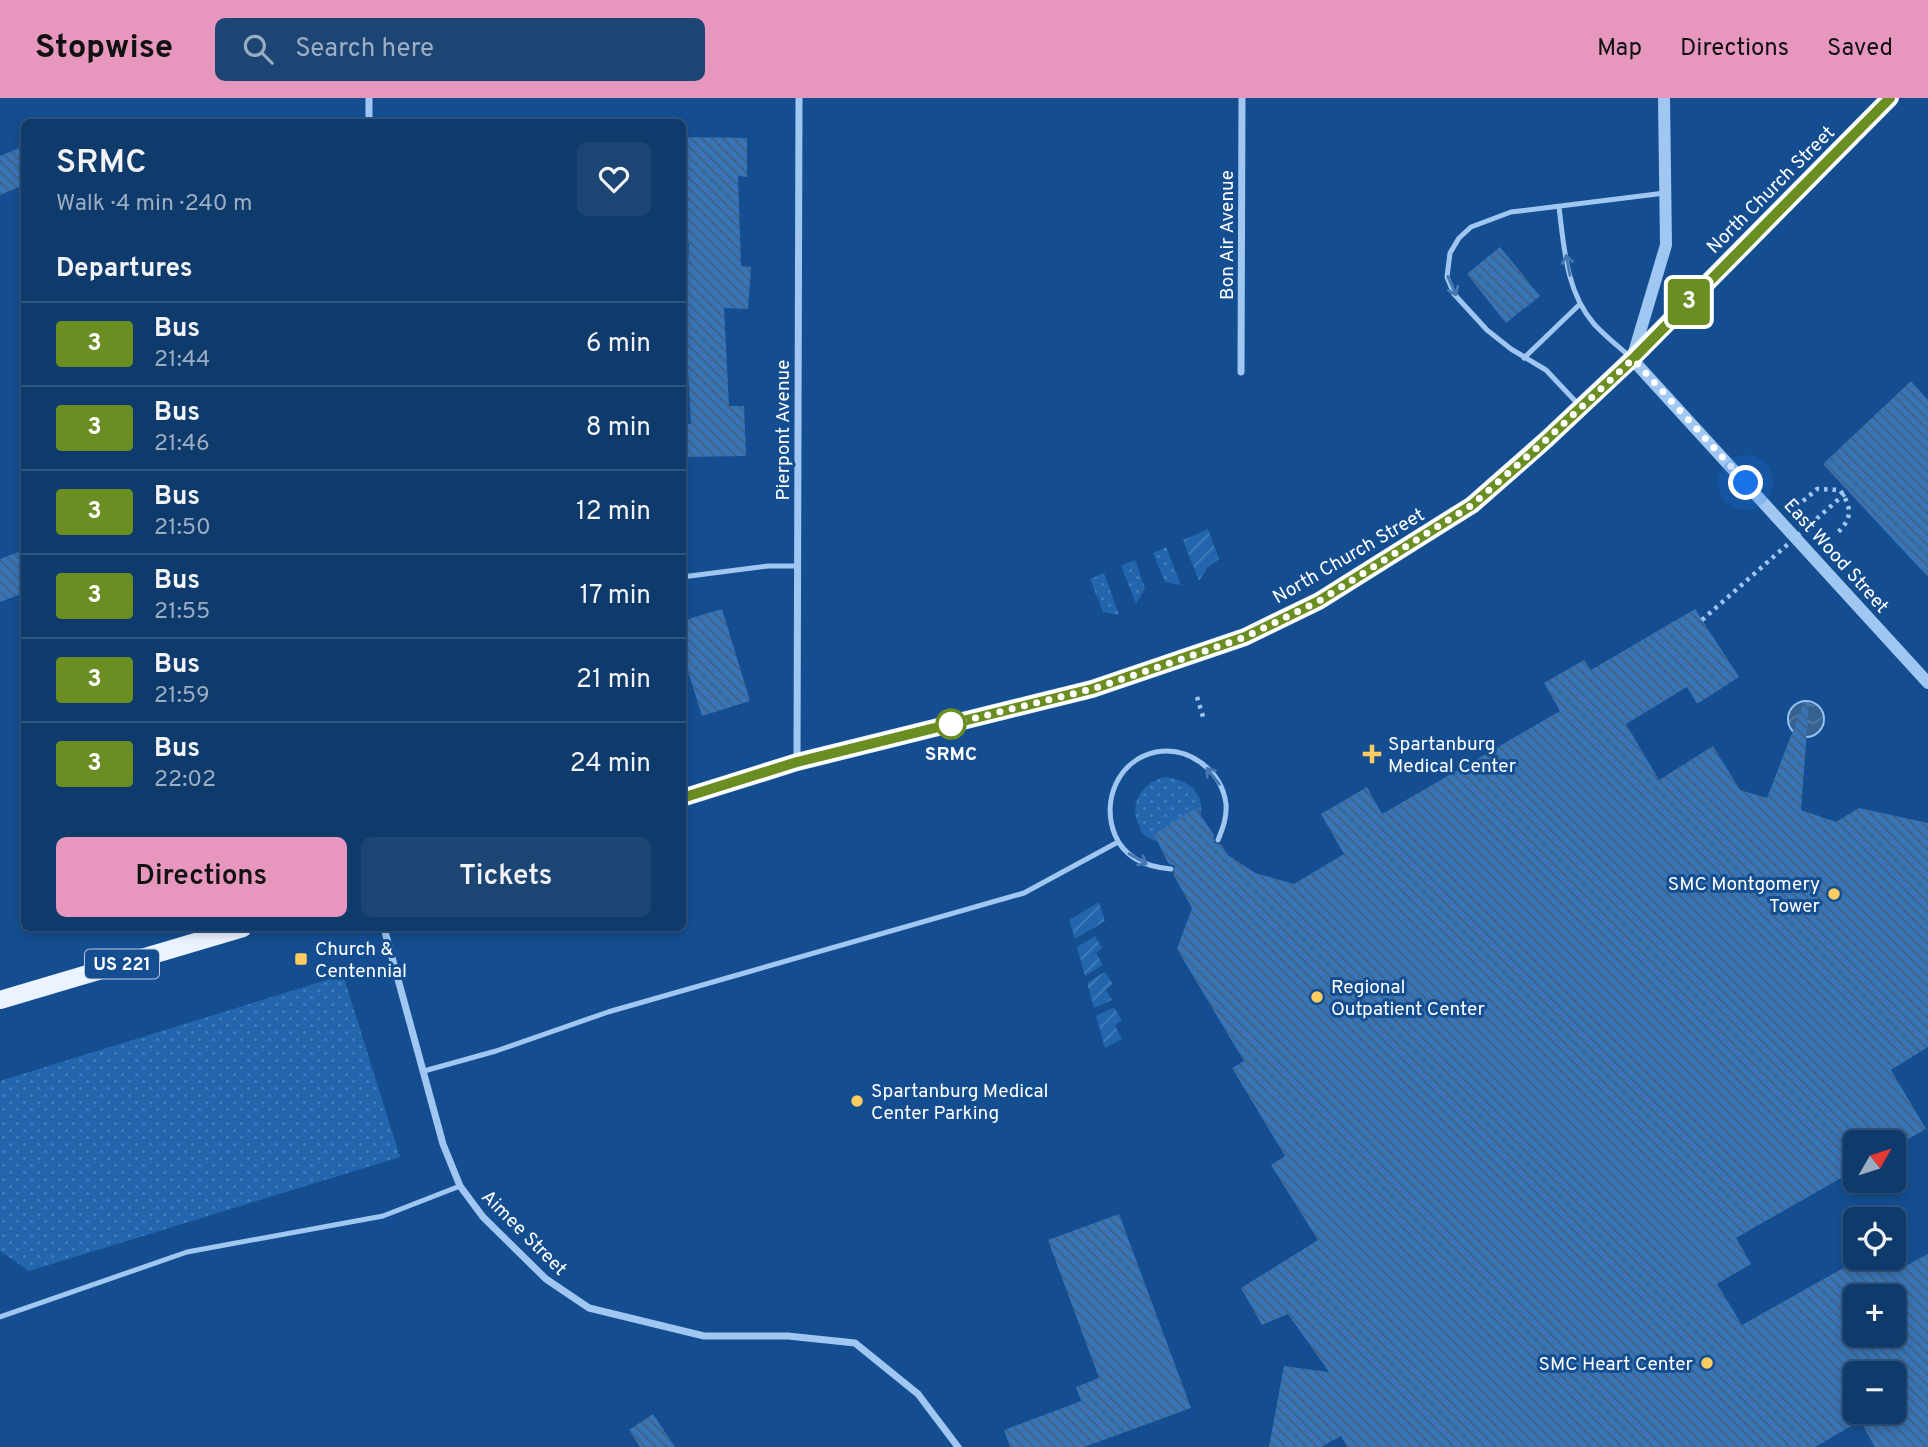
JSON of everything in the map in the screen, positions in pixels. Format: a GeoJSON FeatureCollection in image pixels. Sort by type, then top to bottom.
{"type":"FeatureCollection","features":[{"type":"Feature","properties":{"kind":"main road","name":"North Church Street"},"geometry":{"type":"LineString","coordinates":[[686,797],[797,762],[1092,689],[1245,637],[1319,601],[1472,505],[1633,359],[1890,98]]}},
{"type":"Feature","properties":{"kind":"main road","name":"US 221"},"geometry":{"type":"LineString","coordinates":[[0,1000],[233,931]]}},
{"type":"Feature","properties":{"kind":"street"},"geometry":{"type":"LineString","coordinates":[[369,98],[369,119]]}},
{"type":"Feature","properties":{"kind":"street","name":"Pierpont Avenue"},"geometry":{"type":"LineString","coordinates":[[797,762],[799,98]]}},
{"type":"Feature","properties":{"kind":"street","name":"Bon Air Avenue"},"geometry":{"type":"LineString","coordinates":[[1241,372],[1242,98]]}},
{"type":"Feature","properties":{"kind":"street"},"geometry":{"type":"LineString","coordinates":[[1633,359],[1666,246],[1664,98]]}},
{"type":"Feature","properties":{"kind":"street","name":"East Wood Street"},"geometry":{"type":"LineString","coordinates":[[1633,359],[1928,683]]}},
{"type":"Feature","properties":{"kind":"street","name":"Aimee Street"},"geometry":{"type":"LineString","coordinates":[[385,931],[443,1144],[460,1186],[483,1217],[546,1279],[589,1308],[704,1336],[788,1336],[855,1343],[918,1394],[958,1447]]}},
{"type":"Feature","properties":{"kind":"lane"},"geometry":{"type":"LineString","coordinates":[[1581,407],[1546,370],[1524,358],[1486,330],[1449,286],[1447,268],[1450,253],[1459,238],[1471,226],[1511,212],[1665,193]]}},
{"type":"Feature","properties":{"kind":"lane"},"geometry":{"type":"LineString","coordinates":[[1559,206],[1570,278],[1580,304],[1594,323],[1633,359]]}},
{"type":"Feature","properties":{"kind":"lane"},"geometry":{"type":"LineString","coordinates":[[1524,358],[1580,304]]}},
{"type":"Feature","properties":{"kind":"lane"},"geometry":{"type":"LineString","coordinates":[[686,576],[768,566],[797,566]]}},
{"type":"Feature","properties":{"kind":"lane"},"geometry":{"type":"LineString","coordinates":[[1171,869],[1141,863],[1128,854],[1118,842],[1111,825],[1109,806],[1113,787],[1124,771],[1139,759],[1157,752],[1176,752],[1194,758],[1210,769],[1220,785],[1226,804],[1225,822],[1218,840]]}},
{"type":"Feature","properties":{"kind":"lane"},"geometry":{"type":"LineString","coordinates":[[424,1072],[496,1051],[608,1012],[1024,893],[1118,842]]}},
{"type":"Feature","properties":{"kind":"lane"},"geometry":{"type":"LineString","coordinates":[[0,1317],[187,1252],[383,1216],[460,1186]]}},
{"type":"Feature","properties":{"kind":"path"},"geometry":{"type":"LineString","coordinates":[[1803,501],[1817,489],[1840,490],[1849,502],[1849,512],[1847,522],[1835,535]]}},
{"type":"Feature","properties":{"kind":"path"},"geometry":{"type":"LineString","coordinates":[[1702,620],[1848,491]]}},
{"type":"Feature","properties":{"kind":"path"},"geometry":{"type":"LineString","coordinates":[[1197,697],[1204,720]]}},
{"type":"Feature","properties":{"kind":"shaded area"},"geometry":{"type":"Polygon","coordinates":[[[1208,529],[1219,559],[1207,568],[1199,581],[1183,540],[1208,529]]]}},
{"type":"Feature","properties":{"kind":"shaded area"},"geometry":{"type":"Polygon","coordinates":[[[1166,547],[1181,585],[1165,582],[1153,553],[1166,547]]]}},
{"type":"Feature","properties":{"kind":"shaded area"},"geometry":{"type":"Polygon","coordinates":[[[1135,560],[1145,588],[1136,604],[1121,566],[1135,560]]]}},
{"type":"Feature","properties":{"kind":"shaded area"},"geometry":{"type":"Polygon","coordinates":[[[1104,573],[1119,615],[1103,612],[1090,579],[1104,573]]]}},
{"type":"Feature","properties":{"kind":"shaded area"},"geometry":{"type":"Polygon","coordinates":[[[1165,777],[1187,784],[1197,793],[1201,815],[1196,809],[1154,834],[1158,842],[1142,833],[1135,808],[1145,788],[1157,779],[1165,777]]]}},
{"type":"Feature","properties":{"kind":"shaded area"},"geometry":{"type":"Polygon","coordinates":[[[1099,902],[1105,921],[1075,939],[1069,920],[1099,902]]]}},
{"type":"Feature","properties":{"kind":"shaded area"},"geometry":{"type":"Polygon","coordinates":[[[1095,936],[1102,948],[1096,953],[1103,965],[1085,976],[1077,947],[1095,936]]]}},
{"type":"Feature","properties":{"kind":"shaded area"},"geometry":{"type":"Polygon","coordinates":[[[1105,972],[1113,984],[1106,990],[1112,1000],[1094,1008],[1087,983],[1105,972]]]}},
{"type":"Feature","properties":{"kind":"shaded area"},"geometry":{"type":"Polygon","coordinates":[[[343,975],[400,1157],[29,1271],[0,1251],[0,1081],[343,975]]]}},
{"type":"Feature","properties":{"kind":"shaded area"},"geometry":{"type":"Polygon","coordinates":[[[1114,1007],[1122,1020],[1115,1025],[1122,1039],[1105,1048],[1096,1016],[1114,1007]]]}},
{"type":"Feature","properties":{"kind":"water"},"geometry":{"type":"Polygon","coordinates":[[[1806,701],[1819,706],[1824,719],[1819,732],[1806,737],[1793,732],[1788,719],[1793,706],[1806,701]]]}},
{"type":"Feature","properties":{"kind":"building"},"geometry":{"type":"Polygon","coordinates":[[[686,137],[747,138],[747,177],[738,176],[741,266],[751,267],[748,309],[724,308],[729,406],[744,406],[746,456],[686,457],[686,424],[691,424],[686,336],[689,243],[686,244],[686,137]]]}},
{"type":"Feature","properties":{"kind":"building"},"geometry":{"type":"Polygon","coordinates":[[[21,147],[21,186],[0,195],[0,156],[21,147]]]}},
{"type":"Feature","properties":{"kind":"building"},"geometry":{"type":"Polygon","coordinates":[[[1500,247],[1540,296],[1506,323],[1467,274],[1500,247]]]}},
{"type":"Feature","properties":{"kind":"building"},"geometry":{"type":"Polygon","coordinates":[[[1911,381],[1928,400],[1928,577],[1823,464],[1911,381]]]}},
{"type":"Feature","properties":{"kind":"building"},"geometry":{"type":"Polygon","coordinates":[[[21,551],[21,594],[0,602],[0,559],[21,551]]]}},
{"type":"Feature","properties":{"kind":"building"},"geometry":{"type":"Polygon","coordinates":[[[722,609],[750,701],[702,716],[686,665],[686,620],[722,609]]]}},
{"type":"Feature","properties":{"kind":"building"},"geometry":{"type":"Polygon","coordinates":[[[1695,609],[1739,677],[1697,704],[1687,687],[1626,724],[1659,780],[1713,746],[1740,790],[1767,798],[1804,702],[1809,703],[1801,810],[1836,822],[1859,808],[1928,823],[1928,1047],[1891,1070],[1926,1129],[1906,1140],[1906,1130],[1843,1130],[1843,1177],[1736,1238],[1751,1264],[1717,1284],[1742,1325],[1843,1268],[1906,1270],[1906,1266],[1928,1254],[1928,1447],[1875,1447],[1862,1424],[1906,1424],[1906,1361],[1843,1361],[1843,1424],[1855,1424],[1815,1447],[1347,1447],[1341,1436],[1321,1447],[1269,1447],[1284,1366],[1329,1372],[1288,1314],[1262,1325],[1241,1288],[1318,1240],[1271,1165],[1285,1156],[1232,1068],[1244,1061],[1177,949],[1192,908],[1173,874],[1175,866],[1168,863],[1154,834],[1196,808],[1214,835],[1214,843],[1221,844],[1228,855],[1255,873],[1294,884],[1344,854],[1321,814],[1367,787],[1382,814],[1560,711],[1544,683],[1584,660],[1591,670],[1695,609]]]}},
{"type":"Feature","properties":{"kind":"building"},"geometry":{"type":"Polygon","coordinates":[[[1119,1214],[1191,1408],[1084,1447],[1010,1447],[1004,1430],[1081,1401],[1076,1387],[1099,1378],[1048,1240],[1119,1214]]]}},
{"type":"Feature","properties":{"kind":"building"},"geometry":{"type":"Polygon","coordinates":[[[653,1414],[675,1447],[640,1447],[629,1430],[653,1414]]]}},
{"type":"Feature","properties":{"kind":"bus line","name":"3"},"geometry":{"type":"LineString","coordinates":[[686,797],[797,762],[1092,689],[1245,637],[1319,601],[1472,505],[1531,454],[1633,359],[1890,98]]}},
{"type":"Feature","properties":{"kind":"place","name":"SRMC"},"geometry":{"type":"Point","coordinates":[951,724]}},
{"type":"Feature","properties":{"kind":"place","name":"Spartanburg Medical Center"},"geometry":{"type":"Point","coordinates":[1372,754]}},
{"type":"Feature","properties":{"kind":"place","name":"SMC Montgomery Tower"},"geometry":{"type":"Point","coordinates":[1834,894]}},
{"type":"Feature","properties":{"kind":"place","name":"Church & Centennial"},"geometry":{"type":"Point","coordinates":[301,959]}},
{"type":"Feature","properties":{"kind":"place","name":"Regional Outpatient Center"},"geometry":{"type":"Point","coordinates":[1317,997]}},
{"type":"Feature","properties":{"kind":"place","name":"Spartanburg Medical Center Parking"},"geometry":{"type":"Point","coordinates":[857,1101]}},
{"type":"Feature","properties":{"kind":"place","name":"SMC Heart Center"},"geometry":{"type":"Point","coordinates":[1707,1363]}},
{"type":"Feature","properties":{"kind":"route"},"geometry":{"type":"LineString","coordinates":[[951,724],[1092,689],[1182,659],[1245,637],[1319,601],[1472,505],[1633,359],[1746,483]]}}]}
